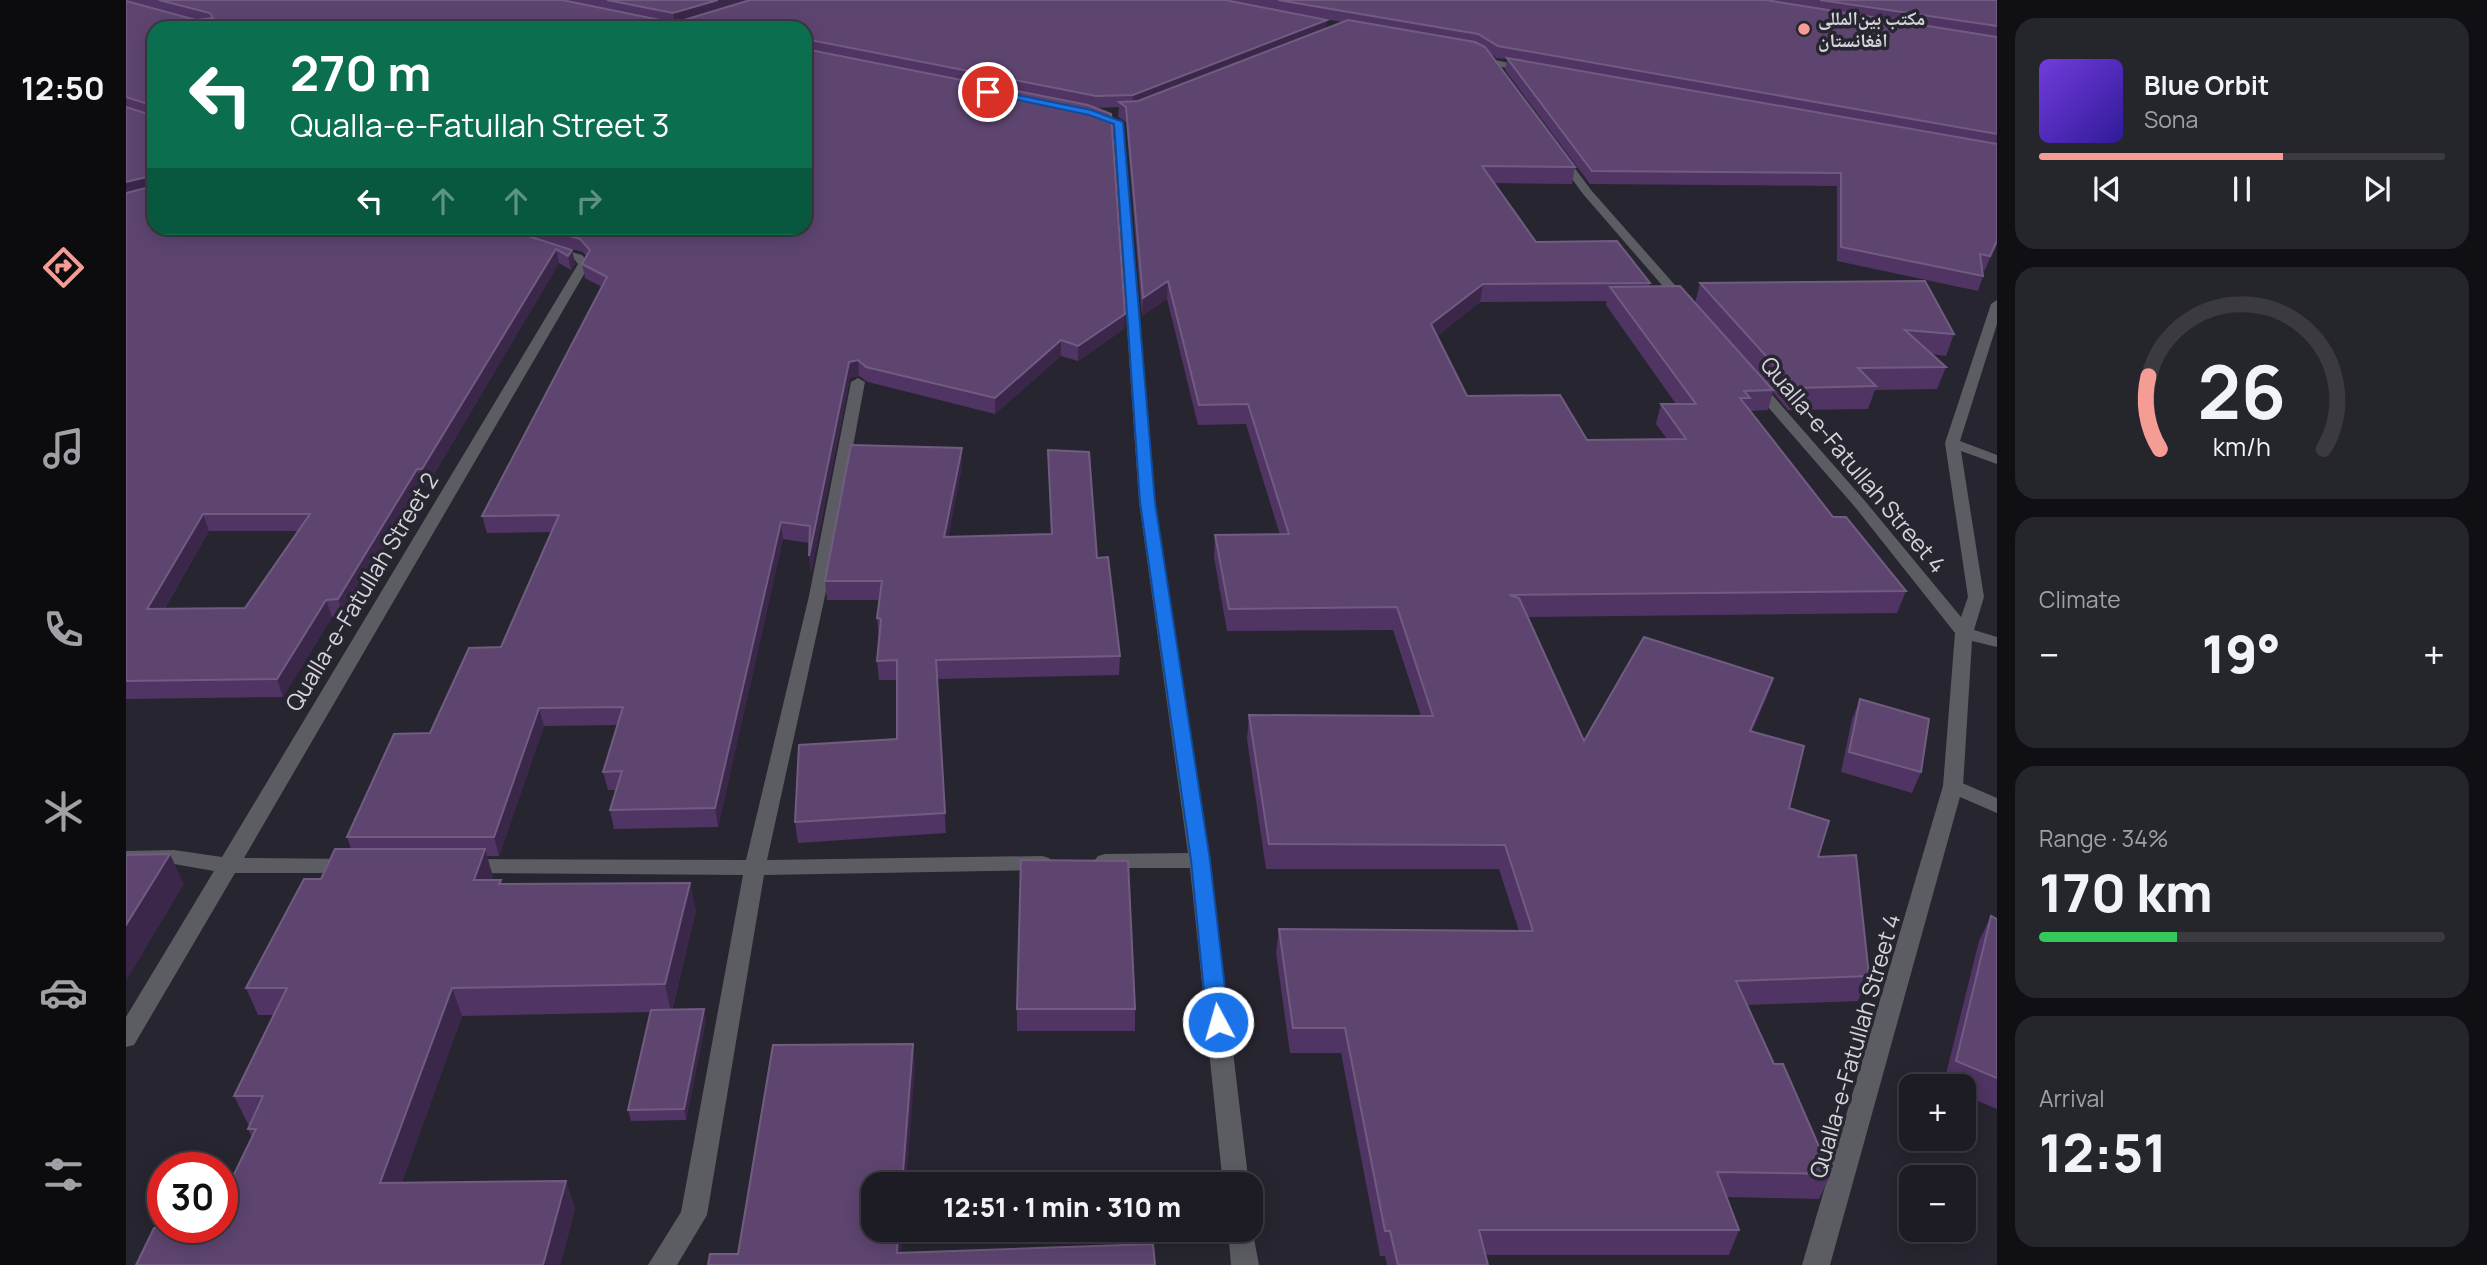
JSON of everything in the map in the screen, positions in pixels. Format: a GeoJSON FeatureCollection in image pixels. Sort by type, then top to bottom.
{"type":"FeatureCollection","features":[{"type":"Feature","properties":{"kind":"street"},"geometry":{"type":"LineString","coordinates":[[1476,51],[1491,62],[1507,83]]}},
{"type":"Feature","properties":{"kind":"street"},"geometry":{"type":"LineString","coordinates":[[1491,62],[1545,73]]}},
{"type":"Feature","properties":{"kind":"street"},"geometry":{"type":"LineString","coordinates":[[1124,111],[1085,112],[1118,122],[1147,502],[1200,860],[1235,1172]]}},
{"type":"Feature","properties":{"kind":"street"},"geometry":{"type":"LineString","coordinates":[[1555,148],[1587,192],[1696,316]]}},
{"type":"Feature","properties":{"kind":"street","name":"Qualla-e-Fatullah Street 2"},"geometry":{"type":"LineString","coordinates":[[126,1038],[584,264],[578,257],[531,242]]}},
{"type":"Feature","properties":{"kind":"street"},"geometry":{"type":"LineString","coordinates":[[1997,304],[1952,443],[1976,597],[1964,633],[1997,642]]}},
{"type":"Feature","properties":{"kind":"street","name":"Qualla-e-Fatullah Street 4"},"geometry":{"type":"LineString","coordinates":[[1742,368],[1860,503],[1964,633],[1953,786],[1816,1265]]}},
{"type":"Feature","properties":{"kind":"street"},"geometry":{"type":"LineString","coordinates":[[662,1265],[694,1215],[755,868],[817,596],[858,382]]}},
{"type":"Feature","properties":{"kind":"street"},"geometry":{"type":"LineString","coordinates":[[1952,443],[1997,460]]}},
{"type":"Feature","properties":{"kind":"street"},"geometry":{"type":"LineString","coordinates":[[1953,786],[1997,806]]}},
{"type":"Feature","properties":{"kind":"street"},"geometry":{"type":"LineString","coordinates":[[126,858],[174,857],[226,865],[365,866]]}},
{"type":"Feature","properties":{"kind":"street"},"geometry":{"type":"LineString","coordinates":[[1089,862],[1200,860]]}},
{"type":"Feature","properties":{"kind":"street"},"geometry":{"type":"LineString","coordinates":[[449,866],[755,868],[1061,862]]}},
{"type":"Feature","properties":{"kind":"street"},"geometry":{"type":"LineString","coordinates":[[1242,1242],[1245,1265]]}},
{"type":"Feature","properties":{"kind":"building"},"geometry":{"type":"Polygon","coordinates":[[[159,0],[562,0],[660,20],[684,20],[750,0],[1225,0],[1327,20],[1133,95],[1096,96],[812,40],[812,21],[147,21],[147,104],[126,97],[126,1],[196,20],[213,18],[210,13],[159,0]]]}},
{"type":"Feature","properties":{"kind":"building"},"geometry":{"type":"Polygon","coordinates":[[[607,0],[718,0],[673,13],[607,0]]]}},
{"type":"Feature","properties":{"kind":"building"},"geometry":{"type":"Polygon","coordinates":[[[1278,0],[1766,0],[1997,37],[1997,134],[1498,46],[1478,34],[1278,0]]]}},
{"type":"Feature","properties":{"kind":"building"},"geometry":{"type":"Polygon","coordinates":[[[1820,0],[1997,0],[1997,26],[1820,0]]]}},
{"type":"Feature","properties":{"kind":"building"},"geometry":{"type":"Polygon","coordinates":[[[1348,20],[1475,42],[1485,47],[1575,167],[1482,166],[1536,242],[1617,241],[1650,283],[1483,284],[1431,324],[1467,396],[1560,395],[1587,440],[1686,439],[1661,404],[1696,404],[1610,287],[1680,286],[1773,390],[1744,391],[1750,398],[1740,398],[1833,517],[1846,517],[1906,591],[1509,595],[1519,598],[1584,741],[1644,637],[1773,678],[1750,731],[1804,746],[1789,808],[1829,821],[1818,857],[1856,855],[1869,976],[1736,981],[1774,1064],[1783,1064],[1831,1174],[1717,1172],[1739,1230],[1479,1230],[1488,1265],[1398,1265],[1390,1231],[1385,1231],[1345,1028],[1293,1028],[1279,929],[1533,931],[1505,845],[1269,844],[1249,715],[1433,716],[1397,607],[1229,609],[1215,535],[1289,534],[1248,404],[1199,405],[1168,281],[1143,298],[1126,107],[1119,102],[1138,101],[1348,20]]]}},
{"type":"Feature","properties":{"kind":"building"},"geometry":{"type":"Polygon","coordinates":[[[812,50],[1088,105],[1111,114],[1125,314],[1078,346],[1061,340],[995,398],[866,367],[858,360],[849,362],[809,556],[810,526],[781,522],[715,808],[610,810],[622,771],[603,772],[623,707],[539,708],[494,837],[347,837],[394,734],[430,733],[469,648],[501,647],[559,515],[482,516],[607,277],[582,264],[590,250],[580,239],[567,235],[812,235],[812,50]]]}},
{"type":"Feature","properties":{"kind":"building"},"geometry":{"type":"Polygon","coordinates":[[[1507,58],[1997,144],[1997,241],[1990,256],[1980,254],[1983,276],[1841,247],[1841,173],[1592,171],[1507,58]]]}},
{"type":"Feature","properties":{"kind":"building"},"geometry":{"type":"Polygon","coordinates":[[[126,107],[147,114],[147,177],[126,182],[126,107]]]}},
{"type":"Feature","properties":{"kind":"building"},"geometry":{"type":"Polygon","coordinates":[[[147,188],[147,235],[525,235],[572,250],[568,256],[556,249],[422,469],[417,469],[338,599],[326,600],[277,679],[126,681],[126,193],[147,188]],[[203,514],[147,609],[245,608],[310,514],[203,514]]]}},
{"type":"Feature","properties":{"kind":"building"},"geometry":{"type":"Polygon","coordinates":[[[1925,281],[1954,334],[1905,330],[1946,367],[1858,368],[1876,386],[1795,388],[1700,283],[1925,281]]]}},
{"type":"Feature","properties":{"kind":"building"},"geometry":{"type":"Polygon","coordinates":[[[851,445],[962,448],[944,537],[1052,534],[1048,450],[1089,452],[1097,558],[1108,557],[1120,656],[936,660],[945,813],[795,822],[799,745],[897,739],[897,660],[877,661],[881,619],[877,618],[882,581],[825,581],[851,445]]]}},
{"type":"Feature","properties":{"kind":"building"},"geometry":{"type":"Polygon","coordinates":[[[1860,699],[1929,719],[1921,772],[1849,752],[1860,699]]]}},
{"type":"Feature","properties":{"kind":"building"},"geometry":{"type":"Polygon","coordinates":[[[335,849],[485,849],[474,880],[501,880],[499,884],[690,883],[665,984],[452,988],[380,1183],[566,1181],[543,1265],[136,1265],[147,1242],[238,1243],[238,1166],[256,1129],[248,1129],[263,1096],[234,1096],[287,988],[246,988],[304,879],[321,879],[335,849]]]}},
{"type":"Feature","properties":{"kind":"building"},"geometry":{"type":"Polygon","coordinates":[[[170,854],[126,925],[126,855],[170,854]]]}},
{"type":"Feature","properties":{"kind":"building"},"geometry":{"type":"Polygon","coordinates":[[[1021,860],[1128,861],[1135,1009],[1017,1009],[1021,860]]]}},
{"type":"Feature","properties":{"kind":"building"},"geometry":{"type":"Polygon","coordinates":[[[1991,916],[1997,919],[1997,1078],[1956,1061],[1991,916]]]}},
{"type":"Feature","properties":{"kind":"building"},"geometry":{"type":"Polygon","coordinates":[[[704,1009],[684,1109],[628,1110],[651,1010],[704,1009]]]}},
{"type":"Feature","properties":{"kind":"building"},"geometry":{"type":"Polygon","coordinates":[[[913,1044],[903,1172],[861,1172],[861,1242],[897,1242],[897,1253],[1153,1244],[1155,1265],[708,1265],[710,1254],[738,1254],[773,1045],[913,1044]]]}},
{"type":"Feature","properties":{"kind":"place","name":"مکتب بین‌المللی افغانستان"},"geometry":{"type":"Point","coordinates":[1804,29]}},
{"type":"Feature","properties":{"kind":"route"},"geometry":{"type":"LineString","coordinates":[[988,92],[1091,113],[1118,122],[1147,502],[1200,860],[1218,1022]]}}]}
